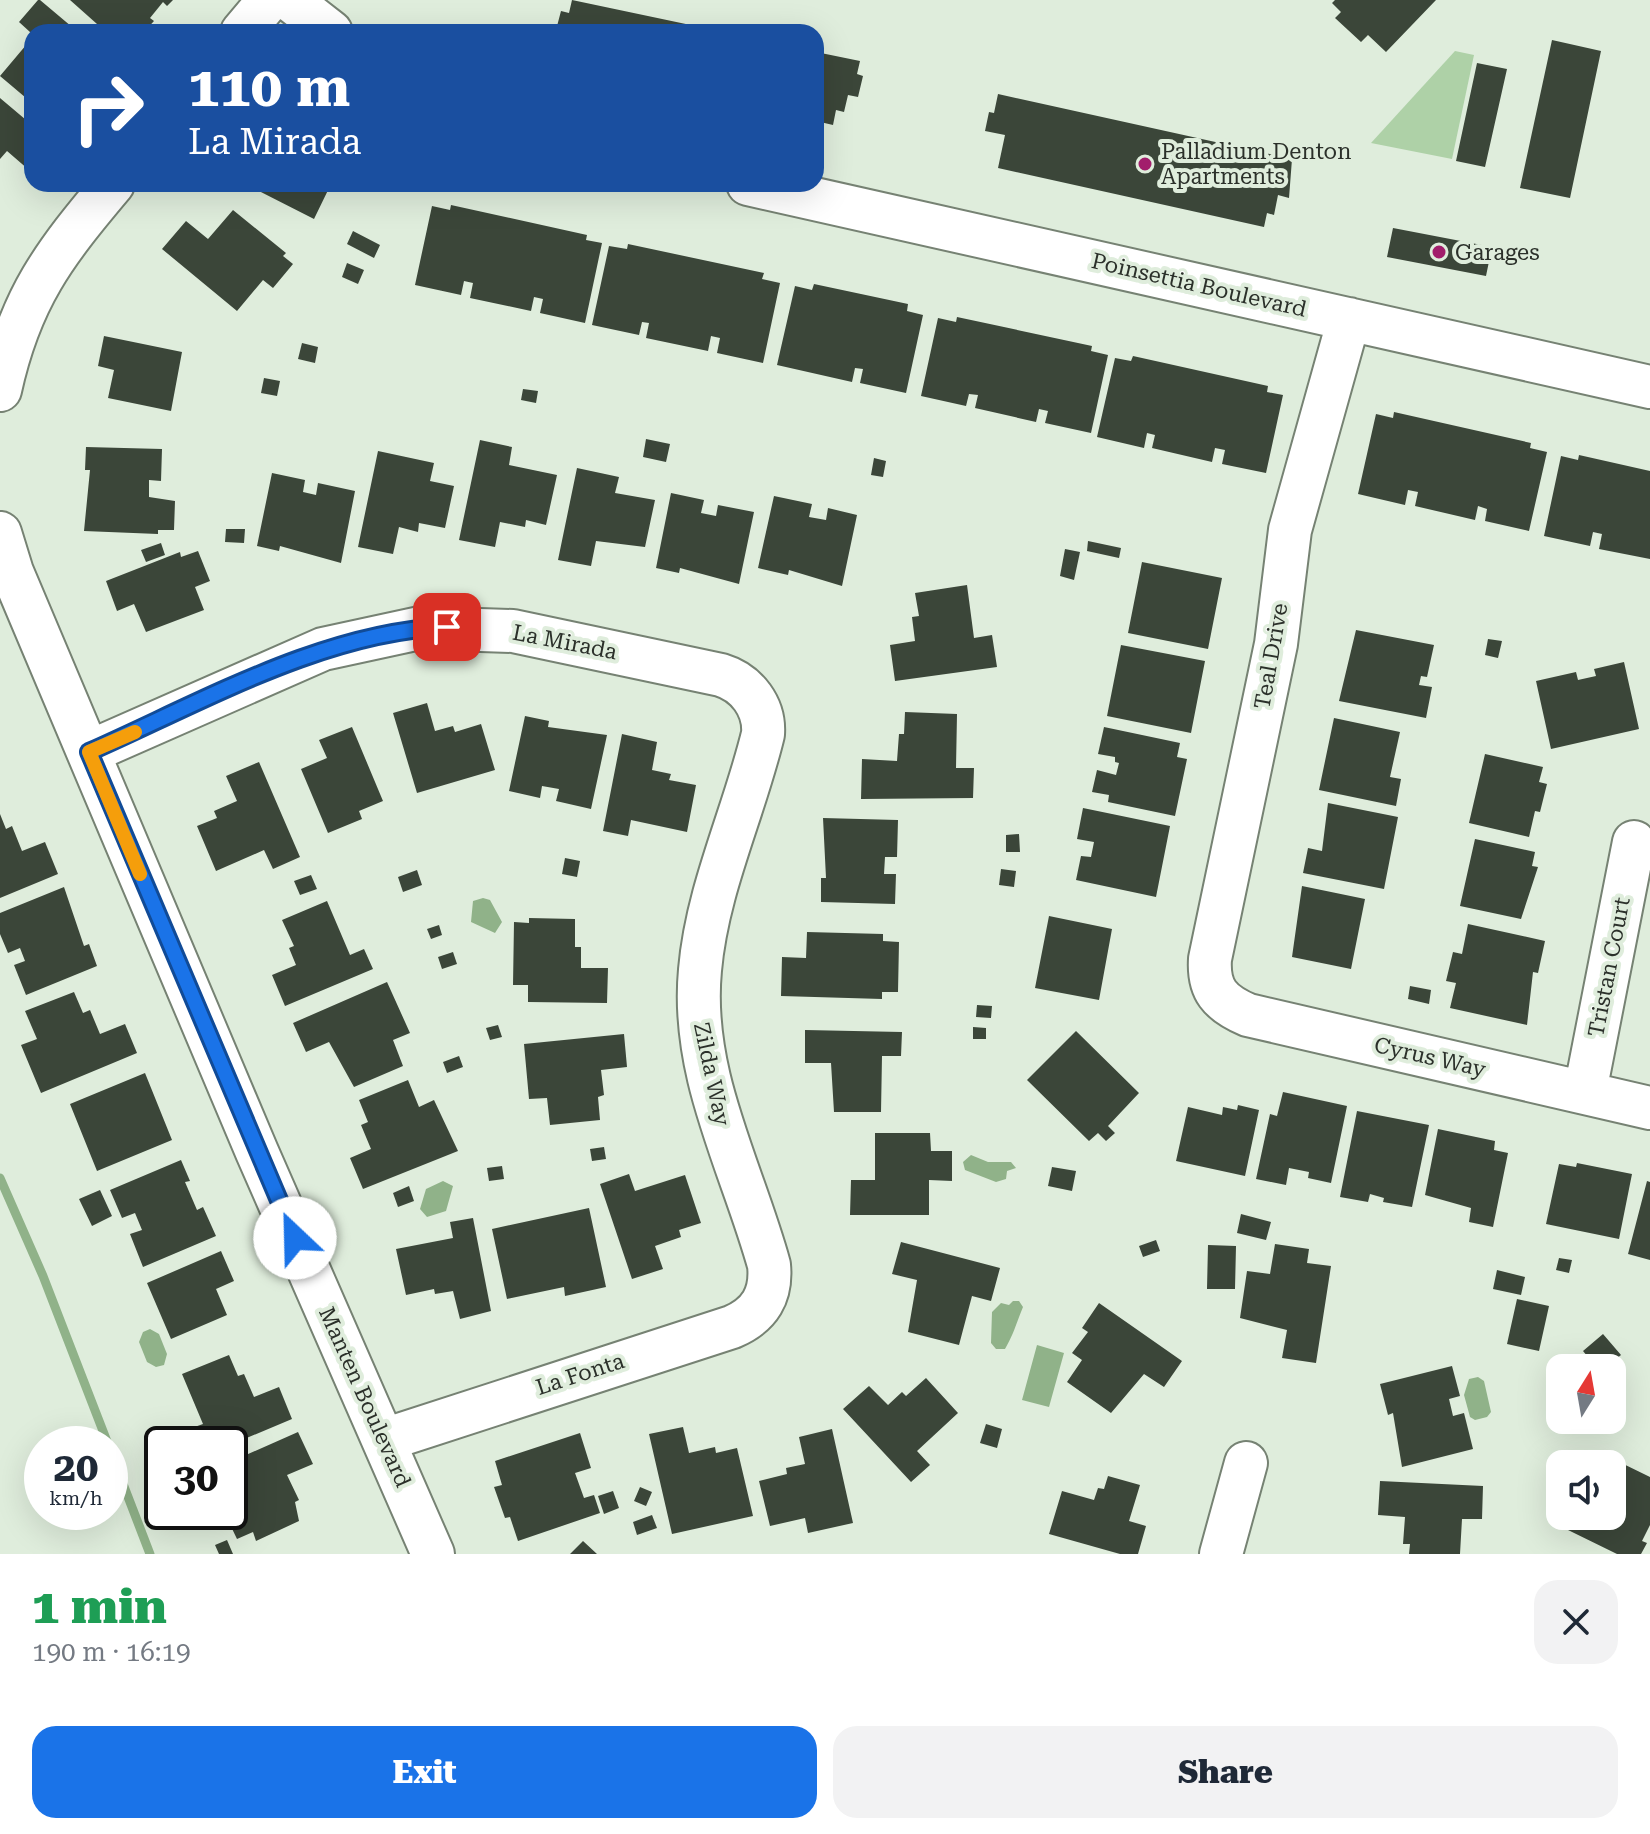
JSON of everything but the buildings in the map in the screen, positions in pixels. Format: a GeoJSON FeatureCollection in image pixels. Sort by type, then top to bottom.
{"type":"FeatureCollection","features":[{"type":"Feature","properties":{"kind":"street"},"geometry":{"type":"LineString","coordinates":[[249,24],[269,0]]}},
{"type":"Feature","properties":{"kind":"street"},"geometry":{"type":"LineString","coordinates":[[290,0],[321,24]]}},
{"type":"Feature","properties":{"kind":"street"},"geometry":{"type":"LineString","coordinates":[[0,390],[18,324],[39,278],[107,192]]}},
{"type":"Feature","properties":{"kind":"street","name":"Poinsettia Boulevard"},"geometry":{"type":"LineString","coordinates":[[784,192],[1650,387]]}},
{"type":"Feature","properties":{"kind":"street","name":"Teal Drive"},"geometry":{"type":"LineString","coordinates":[[1216,995],[1211,984],[1210,959],[1276,644],[1290,530],[1349,319]]}},
{"type":"Feature","properties":{"kind":"street","name":"Manten Boulevard"},"geometry":{"type":"LineString","coordinates":[[0,533],[12,572],[257,1152],[433,1554]]}},
{"type":"Feature","properties":{"kind":"street","name":"La Mirada"},"geometry":{"type":"LineString","coordinates":[[89,752],[323,649],[420,628],[513,631],[721,675],[743,686],[759,709]]}},
{"type":"Feature","properties":{"kind":"street","name":"Zilda Way"},"geometry":{"type":"LineString","coordinates":[[759,709],[763,734],[712,907],[699,991],[701,1036],[716,1109],[769,1265],[766,1298]]}},
{"type":"Feature","properties":{"kind":"street","name":"Tristan Court"},"geometry":{"type":"LineString","coordinates":[[1585,1092],[1634,842]]}},
{"type":"Feature","properties":{"kind":"street","name":"Cyrus Way"},"geometry":{"type":"LineString","coordinates":[[1216,995],[1248,1015],[1650,1108]]}},
{"type":"Feature","properties":{"kind":"street","name":"La Fonta"},"geometry":{"type":"LineString","coordinates":[[384,1440],[732,1327],[751,1317],[766,1298]]}},
{"type":"Feature","properties":{"kind":"street"},"geometry":{"type":"LineString","coordinates":[[1221,1554],[1246,1463]]}},
{"type":"Feature","properties":{"kind":"shaded area"},"geometry":{"type":"Polygon","coordinates":[[[1455,51],[1474,55],[1452,159],[1371,143],[1455,51]]]}},
{"type":"Feature","properties":{"kind":"shaded area"},"geometry":{"type":"Polygon","coordinates":[[[483,898],[490,900],[502,922],[495,933],[471,922],[473,901],[483,898]]]}},
{"type":"Feature","properties":{"kind":"shaded area"},"geometry":{"type":"Polygon","coordinates":[[[971,1155],[988,1162],[1011,1162],[1016,1168],[1007,1171],[1006,1179],[996,1182],[965,1170],[963,1162],[971,1155]]]}},
{"type":"Feature","properties":{"kind":"shaded area"},"geometry":{"type":"Polygon","coordinates":[[[443,1181],[453,1186],[446,1211],[427,1217],[420,1209],[426,1189],[443,1181]]]}},
{"type":"Feature","properties":{"kind":"shaded area"},"geometry":{"type":"Polygon","coordinates":[[[1019,1301],[1023,1307],[1005,1349],[996,1349],[991,1343],[992,1312],[1001,1303],[1009,1305],[1019,1301]]]}},
{"type":"Feature","properties":{"kind":"shaded area"},"geometry":{"type":"Polygon","coordinates":[[[150,1329],[159,1334],[167,1354],[164,1365],[156,1367],[147,1362],[139,1342],[143,1332],[150,1329]]]}},
{"type":"Feature","properties":{"kind":"shaded area"},"geometry":{"type":"Polygon","coordinates":[[[1037,1345],[1064,1353],[1049,1407],[1022,1400],[1037,1345]]]}},
{"type":"Feature","properties":{"kind":"shaded area"},"geometry":{"type":"Polygon","coordinates":[[[1478,1377],[1484,1381],[1491,1412],[1487,1417],[1475,1420],[1470,1417],[1464,1395],[1469,1379],[1478,1377]]]}},
{"type":"Feature","properties":{"kind":"waterway"},"geometry":{"type":"LineString","coordinates":[[0,1178],[43,1276],[101,1426]]}},
{"type":"Feature","properties":{"kind":"waterway"},"geometry":{"type":"LineString","coordinates":[[128,1497],[150,1554]]}},
{"type":"Feature","properties":{"kind":"slow traffic"},"geometry":{"type":"LineString","coordinates":[[135,732],[89,752],[140,874]]}},
{"type":"Feature","properties":{"kind":"place","name":"Palladium Denton Apartments"},"geometry":{"type":"Point","coordinates":[1145,164]}},
{"type":"Feature","properties":{"kind":"place","name":"Garages"},"geometry":{"type":"Point","coordinates":[1439,252]}},
{"type":"Feature","properties":{"kind":"route"},"geometry":{"type":"LineString","coordinates":[[295,1238],[89,752],[340,643],[392,632],[447,627]]}}]}
